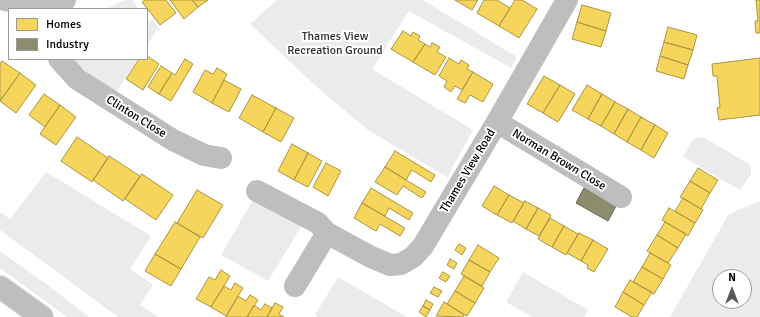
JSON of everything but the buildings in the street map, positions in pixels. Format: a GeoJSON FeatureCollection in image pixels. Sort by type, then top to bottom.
{"type":"FeatureCollection","features":[{"type":"Feature","properties":{"kind":"main road"},"geometry":{"type":"LineString","coordinates":[[5,0],[42,6],[65,0]]}},
{"type":"Feature","properties":{"kind":"main road","name":"Thames View Road"},"geometry":{"type":"LineString","coordinates":[[257,191],[318,223],[327,233],[371,258],[390,265],[401,264],[413,257],[423,246],[568,0]]}},
{"type":"Feature","properties":{"kind":"main road","name":"Clinton Close"},"geometry":{"type":"LineString","coordinates":[[60,60],[77,80],[174,140],[204,156],[222,158]]}},
{"type":"Feature","properties":{"kind":"main road","name":"Norman Brown Close"},"geometry":{"type":"LineString","coordinates":[[497,122],[621,197]]}},
{"type":"Feature","properties":{"kind":"main road"},"geometry":{"type":"LineString","coordinates":[[295,286],[327,233]]}},
{"type":"Feature","properties":{"kind":"main road"},"geometry":{"type":"LineString","coordinates":[[0,287],[42,317]]}},
{"type":"Feature","properties":{"kind":"green space"},"geometry":{"type":"Polygon","coordinates":[[[125,0],[132,0],[138,8],[108,8],[125,0]]]}},
{"type":"Feature","properties":{"kind":"green space","name":"Thames View Recreation Ground"},"geometry":{"type":"Polygon","coordinates":[[[277,0],[423,0],[517,57],[511,68],[409,11],[372,69],[473,130],[447,177],[368,130],[318,88],[250,24],[277,0]]]}},
{"type":"Feature","properties":{"kind":"green space"},"geometry":{"type":"Polygon","coordinates":[[[152,19],[161,31],[157,30],[148,44],[148,21],[149,22],[152,19]]]}},
{"type":"Feature","properties":{"kind":"green space"},"geometry":{"type":"Polygon","coordinates":[[[73,60],[137,60],[116,92],[80,67],[73,60]]]}},
{"type":"Feature","properties":{"kind":"green space"},"geometry":{"type":"Polygon","coordinates":[[[703,137],[749,164],[751,167],[751,174],[740,190],[683,157],[692,140],[703,137]]]}},
{"type":"Feature","properties":{"kind":"green space"},"geometry":{"type":"Polygon","coordinates":[[[46,172],[151,236],[130,269],[153,285],[140,305],[158,317],[118,317],[0,230],[0,212],[10,219],[46,172]]]}},
{"type":"Feature","properties":{"kind":"green space"},"geometry":{"type":"Polygon","coordinates":[[[253,200],[302,225],[268,281],[221,255],[253,200]]]}},
{"type":"Feature","properties":{"kind":"green space"},"geometry":{"type":"Polygon","coordinates":[[[760,201],[760,317],[670,317],[729,214],[760,201]]]}},
{"type":"Feature","properties":{"kind":"green space"},"geometry":{"type":"Polygon","coordinates":[[[0,251],[89,317],[67,317],[0,268],[0,251]]]}},
{"type":"Feature","properties":{"kind":"green space"},"geometry":{"type":"Polygon","coordinates":[[[523,272],[588,310],[584,317],[532,317],[506,302],[523,272]]]}},
{"type":"Feature","properties":{"kind":"green space"},"geometry":{"type":"Polygon","coordinates":[[[338,277],[407,317],[318,317],[315,315],[338,277]]]}}]}
